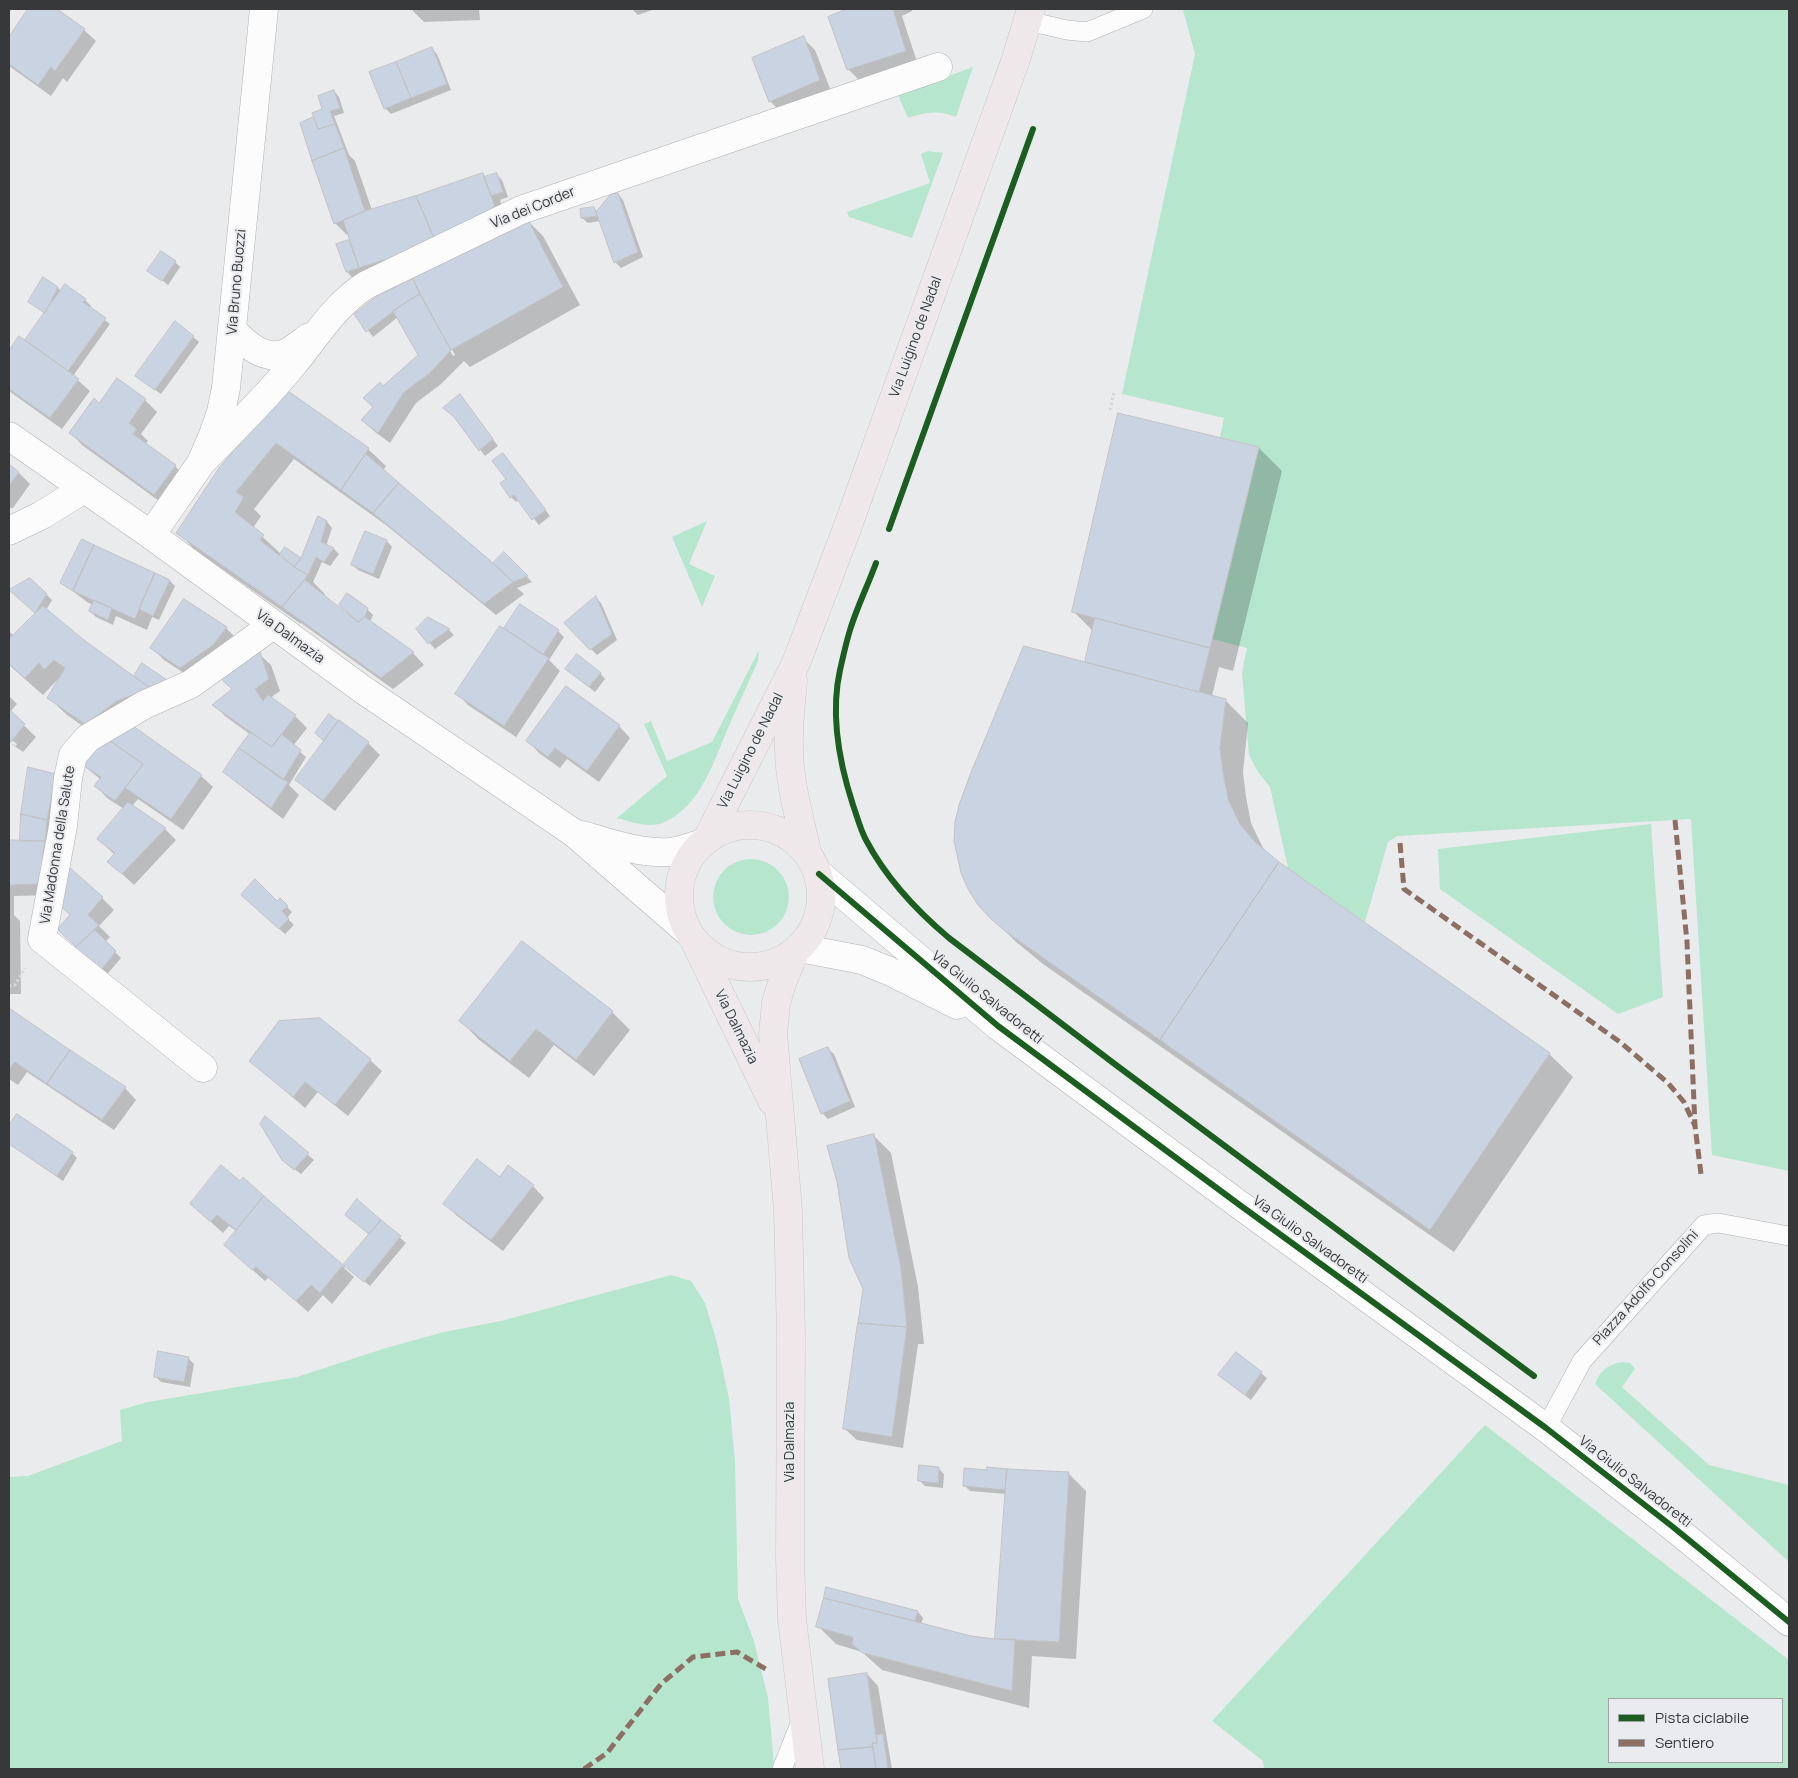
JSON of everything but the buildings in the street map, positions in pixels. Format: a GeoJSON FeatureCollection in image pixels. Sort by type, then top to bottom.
{"type":"FeatureCollection","features":[{"type":"Feature","properties":{"kind":"main road","name":"Via Luigino de Nadal"},"geometry":{"type":"LineString","coordinates":[[703,842],[796,663],[846,531],[1029,15]]}},
{"type":"Feature","properties":{"kind":"main road","name":"Via Luigino de Nadal"},"geometry":{"type":"LineString","coordinates":[[796,663],[790,707],[788,751],[795,798],[813,863]]}},
{"type":"Feature","properties":{"kind":"main road"},"geometry":{"type":"LineString","coordinates":[[748,824],[771,827],[791,836],[813,863],[822,894],[820,914],[812,932],[797,951],[774,964],[752,968],[730,965],[710,955],[691,936],[679,909],[679,886],[686,863],[703,842],[726,828],[748,824]]}},
{"type":"Feature","properties":{"kind":"main road","name":"Via Dalmazia"},"geometry":{"type":"LineString","coordinates":[[691,936],[779,1114]]}},
{"type":"Feature","properties":{"kind":"main road","name":"Via Dalmazia"},"geometry":{"type":"LineString","coordinates":[[797,951],[782,983],[776,1002],[773,1034],[788,1210],[791,1335],[790,1559],[792,1619],[810,1769]]}},
{"type":"Feature","properties":{"kind":"street"},"geometry":{"type":"LineString","coordinates":[[254,9],[260,45]]}},
{"type":"Feature","properties":{"kind":"street","name":"Via Bruno Buozzi"},"geometry":{"type":"LineString","coordinates":[[151,535],[201,463],[214,435],[221,412],[226,388],[264,9]]}},
{"type":"Feature","properties":{"kind":"street","name":"Via dei Corder"},"geometry":{"type":"LineString","coordinates":[[201,463],[291,367],[318,330],[350,295],[366,285],[522,210],[938,67]]}},
{"type":"Feature","properties":{"kind":"street"},"geometry":{"type":"LineString","coordinates":[[232,329],[248,345],[264,353],[275,354],[286,353],[318,330]]}},
{"type":"Feature","properties":{"kind":"street","name":"Via Dalmazia"},"geometry":{"type":"LineString","coordinates":[[9,436],[151,535],[362,689],[574,833],[691,936]]}},
{"type":"Feature","properties":{"kind":"street"},"geometry":{"type":"LineString","coordinates":[[9,531],[42,515],[84,489]]}},
{"type":"Feature","properties":{"kind":"street","name":"Via Madonna della Salute"},"geometry":{"type":"LineString","coordinates":[[203,1068],[42,939],[64,826],[68,778],[74,755],[88,738],[144,706],[191,684],[273,625]]}},
{"type":"Feature","properties":{"kind":"street","name":"Via Dalmazia"},"geometry":{"type":"LineString","coordinates":[[574,833],[628,848],[650,851],[671,852],[703,842]]}},
{"type":"Feature","properties":{"kind":"street","name":"Via Giulio Salvadoretti"},"geometry":{"type":"LineString","coordinates":[[813,863],[998,1026],[1546,1428],[1673,1527],[1789,1622]]}},
{"type":"Feature","properties":{"kind":"street","name":"Via Giulio Salvadoretti"},"geometry":{"type":"LineString","coordinates":[[797,951],[862,960],[888,970],[998,1026]]}},
{"type":"Feature","properties":{"kind":"lane"},"geometry":{"type":"LineString","coordinates":[[1029,15],[1067,30],[1088,32],[1143,9]]}},
{"type":"Feature","properties":{"kind":"lane","name":"Piazza Adolfo Consolini"},"geometry":{"type":"LineString","coordinates":[[1546,1428],[1582,1361],[1704,1225],[1718,1223],[1789,1236]]}},
{"type":"Feature","properties":{"kind":"lane"},"geometry":{"type":"LineString","coordinates":[[782,1769],[803,1718]]}},
{"type":"Feature","properties":{"kind":"path"},"geometry":{"type":"LineString","coordinates":[[1110,410],[1114,392]]}},
{"type":"Feature","properties":{"kind":"green space"},"geometry":{"type":"Polygon","coordinates":[[[1789,9],[1789,1171],[1712,1155],[1691,819],[1397,836],[1388,842],[1365,922],[1288,868],[1270,787],[1258,772],[1249,755],[1242,673],[1247,648],[1212,639],[1259,447],[1220,437],[1224,418],[1122,394],[1195,54],[1183,10],[1789,9]]]}},
{"type":"Feature","properties":{"kind":"green space"},"geometry":{"type":"Polygon","coordinates":[[[973,67],[956,117],[943,113],[932,113],[908,118],[898,95],[973,67]]]}},
{"type":"Feature","properties":{"kind":"green space"},"geometry":{"type":"Polygon","coordinates":[[[928,151],[943,153],[912,238],[849,217],[847,212],[930,183],[921,154],[928,151]]]}},
{"type":"Feature","properties":{"kind":"green space"},"geometry":{"type":"Polygon","coordinates":[[[707,521],[689,564],[715,576],[702,607],[672,537],[707,521]]]}},
{"type":"Feature","properties":{"kind":"green space"},"geometry":{"type":"Polygon","coordinates":[[[759,650],[758,661],[711,768],[705,781],[688,805],[665,822],[659,824],[641,824],[617,818],[667,776],[644,724],[651,721],[667,761],[712,742],[759,650]]]}},
{"type":"Feature","properties":{"kind":"green space"},"geometry":{"type":"Polygon","coordinates":[[[1651,824],[1663,997],[1618,1014],[1440,889],[1438,849],[1651,824]]]}},
{"type":"Feature","properties":{"kind":"green space"},"geometry":{"type":"Polygon","coordinates":[[[751,859],[765,862],[778,870],[786,883],[789,897],[786,911],[778,924],[765,932],[751,935],[737,932],[724,924],[716,911],[713,897],[716,883],[724,870],[737,862],[751,859]]]}},
{"type":"Feature","properties":{"kind":"green space"},"geometry":{"type":"Polygon","coordinates":[[[671,1275],[691,1281],[705,1303],[716,1339],[729,1398],[735,1462],[738,1599],[754,1641],[768,1698],[774,1764],[772,1769],[9,1769],[9,1477],[28,1476],[122,1441],[120,1410],[148,1402],[297,1377],[386,1348],[444,1332],[501,1321],[671,1275]]]}},
{"type":"Feature","properties":{"kind":"green space"},"geometry":{"type":"Polygon","coordinates":[[[1630,1363],[1635,1369],[1622,1387],[1709,1465],[1789,1485],[1789,1562],[1595,1384],[1599,1375],[1605,1369],[1613,1364],[1630,1363]]]}},
{"type":"Feature","properties":{"kind":"green space"},"geometry":{"type":"Polygon","coordinates":[[[1485,1425],[1789,1660],[1789,1769],[1264,1769],[1263,1761],[1212,1721],[1485,1425]]]}},
{"type":"Feature","properties":{"kind":"marked path"},"geometry":{"type":"LineString","coordinates":[[1675,820],[1687,942],[1695,1126],[1701,1174]]}},
{"type":"Feature","properties":{"kind":"marked path"},"geometry":{"type":"LineString","coordinates":[[1400,843],[1404,889],[1620,1042],[1668,1083],[1684,1102],[1695,1126]]}},
{"type":"Feature","properties":{"kind":"marked path"},"geometry":{"type":"LineString","coordinates":[[584,1769],[607,1753],[661,1684],[693,1657],[737,1652],[769,1671]]}},
{"type":"Feature","properties":{"kind":"cycle path"},"geometry":{"type":"LineString","coordinates":[[889,529],[1033,129]]}},
{"type":"Feature","properties":{"kind":"cycle path"},"geometry":{"type":"LineString","coordinates":[[876,563],[856,613],[846,645],[837,687],[836,721],[840,755],[860,827],[874,854],[893,881],[925,917],[949,938],[1116,1065],[1534,1376]]}},
{"type":"Feature","properties":{"kind":"cycle path"},"geometry":{"type":"LineString","coordinates":[[819,874],[998,1026],[1546,1428],[1673,1527],[1789,1622]]}}]}
